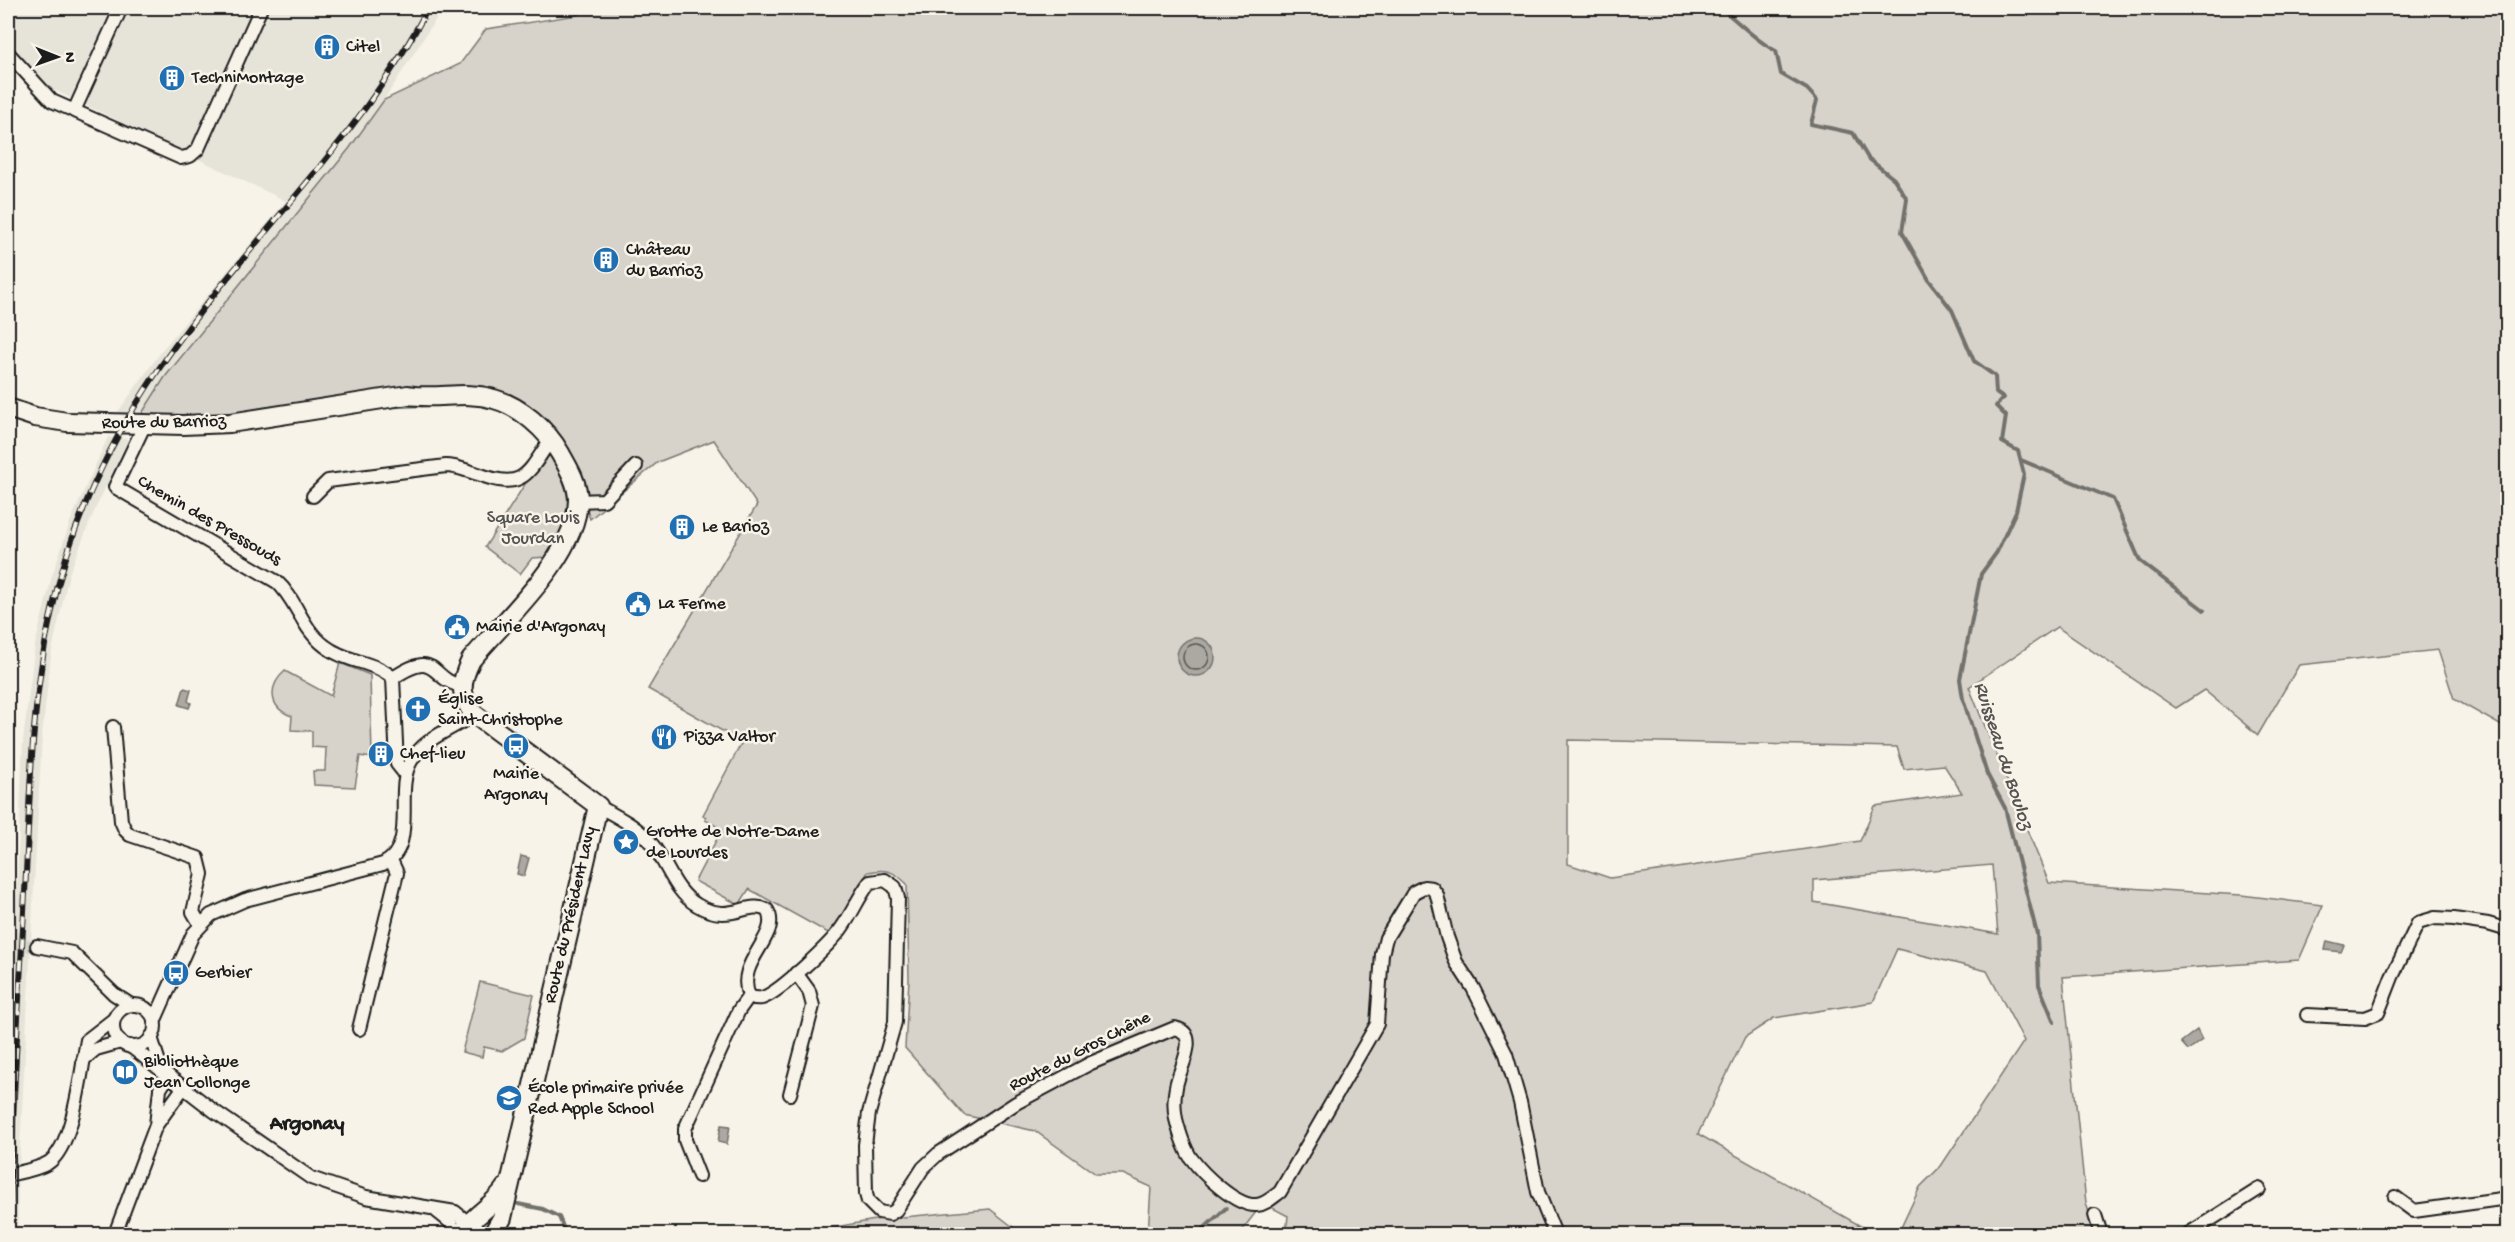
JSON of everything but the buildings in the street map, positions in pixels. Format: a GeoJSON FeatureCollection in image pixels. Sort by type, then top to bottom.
{"type":"FeatureCollection","features":[{"type":"Feature","properties":{"kind":"street"},"geometry":{"type":"LineString","coordinates":[[74,111],[121,8]]}},
{"type":"Feature","properties":{"kind":"street"},"geometry":{"type":"LineString","coordinates":[[8,53],[47,98],[177,157],[190,156],[198,149],[261,8]]}},
{"type":"Feature","properties":{"kind":"street","name":"Route du Barrioz"},"geometry":{"type":"LineString","coordinates":[[8,408],[49,420],[144,426],[230,423],[408,395],[423,398],[466,394],[495,399],[517,409],[551,439],[572,476],[578,501],[572,531],[560,555],[471,660],[463,681]]}},
{"type":"Feature","properties":{"kind":"street","name":"Chemin des Pressouds"},"geometry":{"type":"LineString","coordinates":[[144,426],[115,487],[277,582],[284,588],[305,628],[326,647],[378,668],[393,678]]}},
{"type":"Feature","properties":{"kind":"street"},"geometry":{"type":"LineString","coordinates":[[313,496],[328,481],[446,466],[458,467],[502,483],[510,483],[527,473],[551,439]]}},
{"type":"Feature","properties":{"kind":"street"},"geometry":{"type":"LineString","coordinates":[[578,501],[604,500],[636,466]]}},
{"type":"Feature","properties":{"kind":"street"},"geometry":{"type":"LineString","coordinates":[[405,774],[397,764],[393,678],[413,666],[425,665],[437,669],[445,680],[463,681]]}},
{"type":"Feature","properties":{"kind":"street","name":"Route du Président Lavy"},"geometry":{"type":"LineString","coordinates":[[463,681],[464,701],[474,714],[598,806],[501,1218],[493,1234]]}},
{"type":"Feature","properties":{"kind":"street"},"geometry":{"type":"LineString","coordinates":[[115,1234],[156,1125],[160,1089],[165,1075],[151,1037],[154,1022],[186,946],[200,924],[218,911],[245,900],[359,871],[391,860],[397,855],[402,842],[405,774],[412,760],[432,737],[474,714]]}},
{"type":"Feature","properties":{"kind":"street"},"geometry":{"type":"LineString","coordinates":[[113,727],[121,821],[130,835],[198,858],[202,874],[193,912],[200,924]]}},
{"type":"Feature","properties":{"kind":"street"},"geometry":{"type":"LineString","coordinates":[[598,806],[640,832],[649,841],[682,891],[697,905],[716,913],[728,914],[761,907],[771,915],[769,931],[753,957],[745,977],[745,987],[749,996],[739,1010],[685,1129],[685,1140],[699,1176]]}},
{"type":"Feature","properties":{"kind":"street"},"geometry":{"type":"LineString","coordinates":[[359,1029],[397,873],[391,860]]}},
{"type":"Feature","properties":{"kind":"street","name":"Route du Gros Chêne"},"geometry":{"type":"LineString","coordinates":[[749,996],[761,998],[769,995],[796,972],[839,933],[870,882],[881,879],[892,884],[898,898],[896,1009],[869,1113],[865,1145],[866,1194],[868,1201],[879,1212],[890,1214],[896,1210],[923,1168],[938,1154],[1016,1103],[1091,1063],[1169,1028],[1182,1029],[1187,1035],[1188,1046],[1178,1078],[1175,1104],[1179,1128],[1190,1156],[1204,1174],[1243,1203],[1256,1205],[1271,1200],[1280,1192],[1377,1024],[1382,954],[1386,938],[1414,892],[1424,887],[1432,888],[1437,895],[1447,937],[1456,962],[1473,987],[1506,1054],[1520,1102],[1538,1192],[1555,1234]]}},
{"type":"Feature","properties":{"kind":"street"},"geometry":{"type":"LineString","coordinates":[[2307,1015],[2365,1018],[2378,1013],[2413,929],[2425,920],[2468,921],[2508,930]]}},
{"type":"Feature","properties":{"kind":"street"},"geometry":{"type":"LineString","coordinates":[[37,946],[72,953],[92,969],[106,987],[134,1005],[147,1010],[154,1022]]}},
{"type":"Feature","properties":{"kind":"street"},"geometry":{"type":"LineString","coordinates":[[789,1094],[813,1006],[808,991],[796,972]]}},
{"type":"Feature","properties":{"kind":"street"},"geometry":{"type":"LineString","coordinates":[[106,987],[115,1018],[114,1032],[125,1044],[311,1178],[366,1197],[455,1212],[466,1232]]}},
{"type":"Feature","properties":{"kind":"street"},"geometry":{"type":"LineString","coordinates":[[8,1175],[43,1165],[60,1152],[72,1120],[87,1040],[115,1018],[121,1009],[169,991]]}},
{"type":"Feature","properties":{"kind":"street"},"geometry":{"type":"LineString","coordinates":[[83,1060],[96,1049],[125,1044],[144,1044],[151,1037]]}},
{"type":"Feature","properties":{"kind":"street"},"geometry":{"type":"LineString","coordinates":[[156,1125],[183,1088]]}},
{"type":"Feature","properties":{"kind":"street","name":"Route du Président Lavy"},"geometry":{"type":"LineString","coordinates":[[466,1232],[489,1209],[509,1182]]}},
{"type":"Feature","properties":{"kind":"street"},"geometry":{"type":"LineString","coordinates":[[2188,1234],[2259,1189]]}},
{"type":"Feature","properties":{"kind":"street"},"geometry":{"type":"LineString","coordinates":[[2396,1197],[2414,1211],[2508,1198]]}},
{"type":"Feature","properties":{"kind":"street"},"geometry":{"type":"LineString","coordinates":[[2095,1215],[2101,1234]]}},
{"type":"Feature","properties":{"kind":"shaded area"},"geometry":{"type":"Polygon","coordinates":[[[8,8],[443,8],[384,100],[349,149],[165,377],[139,418],[115,416],[163,349],[286,201],[52,89],[8,43],[8,8]]]}},
{"type":"Feature","properties":{"kind":"shaded area"},"geometry":{"type":"Polygon","coordinates":[[[108,437],[128,439],[93,514],[69,574],[51,655],[42,736],[18,1185],[18,1234],[8,1234],[8,1085],[23,741],[35,645],[52,576],[70,522],[108,437]]]}},
{"type":"Feature","properties":{"kind":"green space"},"geometry":{"type":"Polygon","coordinates":[[[576,8],[2507,8],[2507,729],[2454,699],[2438,650],[2299,665],[2258,735],[2204,690],[2176,708],[2057,627],[1969,687],[2049,883],[2241,895],[2323,905],[2299,960],[2063,977],[2086,1203],[2096,1234],[1898,1234],[1920,1187],[1941,1166],[2024,1041],[1987,971],[1897,949],[1873,1002],[1774,1018],[1745,1037],[1698,1134],[1875,1234],[1289,1234],[1286,1233],[1288,1216],[1263,1203],[1239,1234],[1148,1234],[1151,1187],[1123,1174],[1096,1174],[1035,1131],[964,1115],[905,1048],[909,979],[907,884],[898,876],[880,870],[868,872],[830,934],[749,889],[739,905],[695,881],[722,829],[705,820],[706,817],[703,815],[742,742],[648,689],[757,505],[714,440],[658,462],[590,519],[577,479],[506,403],[139,418],[165,377],[349,149],[384,100],[460,64],[486,29],[578,15],[576,8]],[[1568,740],[1568,864],[1610,878],[1860,841],[1875,806],[1962,793],[1944,765],[1904,769],[1897,747],[1568,740]],[[1992,865],[1814,880],[1814,902],[1998,934],[1992,865]]]}},
{"type":"Feature","properties":{"kind":"green space","name":"Square Louis Jourdan"},"geometry":{"type":"Polygon","coordinates":[[[550,455],[564,483],[568,506],[567,517],[548,557],[532,558],[520,574],[485,547],[537,465],[550,455]]]}},
{"type":"Feature","properties":{"kind":"green space"},"geometry":{"type":"Polygon","coordinates":[[[340,663],[370,675],[372,758],[360,756],[355,787],[314,785],[313,771],[325,771],[326,748],[312,747],[312,731],[291,730],[292,716],[278,708],[273,696],[276,683],[285,671],[331,696],[340,663]]]}},
{"type":"Feature","properties":{"kind":"green space"},"geometry":{"type":"Polygon","coordinates":[[[8,950],[14,950],[8,1085],[8,950]]]}},
{"type":"Feature","properties":{"kind":"green space"},"geometry":{"type":"Polygon","coordinates":[[[480,982],[534,995],[524,1038],[502,1051],[484,1047],[482,1057],[462,1052],[480,982]]]}},
{"type":"Feature","properties":{"kind":"green space"},"geometry":{"type":"Polygon","coordinates":[[[990,1209],[1022,1234],[795,1234],[881,1219],[990,1209]]]}},
{"type":"Feature","properties":{"kind":"water"},"geometry":{"type":"Polygon","coordinates":[[[1196,638],[1209,644],[1215,657],[1209,670],[1196,676],[1183,670],[1177,657],[1183,644],[1196,638]]]}},
{"type":"Feature","properties":{"kind":"water"},"geometry":{"type":"Polygon","coordinates":[[[184,688],[191,690],[189,708],[179,705],[184,688]]]}},
{"type":"Feature","properties":{"kind":"water"},"geometry":{"type":"Polygon","coordinates":[[[521,856],[529,858],[524,876],[517,874],[521,856]]]}},
{"type":"Feature","properties":{"kind":"water"},"geometry":{"type":"Polygon","coordinates":[[[2327,941],[2344,945],[2341,952],[2325,950],[2327,941]]]}},
{"type":"Feature","properties":{"kind":"water"},"geometry":{"type":"Polygon","coordinates":[[[2197,1030],[2202,1040],[2188,1050],[2181,1042],[2197,1030]]]}},
{"type":"Feature","properties":{"kind":"water"},"geometry":{"type":"Polygon","coordinates":[[[721,1125],[730,1126],[727,1144],[718,1142],[721,1125]]]}},
{"type":"Feature","properties":{"kind":"waterway","name":"Ruisseau du Bouloz"},"geometry":{"type":"LineString","coordinates":[[1727,8],[1728,14],[1776,51],[1781,74],[1807,89],[1817,100],[1811,124],[1853,133],[1868,158],[1894,179],[1907,199],[1902,232],[1929,280],[1952,310],[1974,361],[1995,376],[1996,393],[2003,398],[1996,406],[2006,416],[2002,442],[2018,451],[2024,474],[2016,511],[1997,552],[1981,574],[1960,679],[1963,699],[1987,774],[2005,808],[2037,934],[2039,985],[2054,1022]]}},
{"type":"Feature","properties":{"kind":"waterway"},"geometry":{"type":"LineString","coordinates":[[2021,460],[2113,499],[2140,561],[2204,610]]}},
{"type":"Feature","properties":{"kind":"waterway"},"geometry":{"type":"LineString","coordinates":[[518,1204],[543,1209],[559,1217],[566,1234]]}},
{"type":"Feature","properties":{"kind":"waterway"},"geometry":{"type":"LineString","coordinates":[[1198,1234],[1226,1208]]}},
{"type":"Feature","properties":{"kind":"tunnel"},"geometry":{"type":"LineString","coordinates":[[8,944],[37,946]]}},
{"type":"Feature","properties":{"kind":"railway"},"geometry":{"type":"LineString","coordinates":[[9,1234],[11,1153],[34,725],[51,615],[67,555],[101,469],[147,387],[180,338],[365,108],[398,59],[428,8]]}},
{"type":"Feature","properties":{"kind":"place","name":"Citel"},"geometry":{"type":"Point","coordinates":[327,47]}},
{"type":"Feature","properties":{"kind":"place","name":"TechniMontage"},"geometry":{"type":"Point","coordinates":[172,78]}},
{"type":"Feature","properties":{"kind":"place","name":"Château du Barrioz"},"geometry":{"type":"Point","coordinates":[606,260]}},
{"type":"Feature","properties":{"kind":"place","name":"Le Barioz"},"geometry":{"type":"Point","coordinates":[682,527]}},
{"type":"Feature","properties":{"kind":"place","name":"La Ferme"},"geometry":{"type":"Point","coordinates":[638,604]}},
{"type":"Feature","properties":{"kind":"place","name":"Mairie d'Argonay"},"geometry":{"type":"Point","coordinates":[457,627]}},
{"type":"Feature","properties":{"kind":"place","name":"Église Saint-Christophe"},"geometry":{"type":"Point","coordinates":[418,709]}},
{"type":"Feature","properties":{"kind":"place","name":"Pizza Valtor"},"geometry":{"type":"Point","coordinates":[664,737]}},
{"type":"Feature","properties":{"kind":"place","name":"Mairie Argonay"},"geometry":{"type":"Point","coordinates":[516,746]}},
{"type":"Feature","properties":{"kind":"place","name":"Chef-lieu"},"geometry":{"type":"Point","coordinates":[381,754]}},
{"type":"Feature","properties":{"kind":"place","name":"Grotte de Notre-Dame de Lourdes"},"geometry":{"type":"Point","coordinates":[626,842]}},
{"type":"Feature","properties":{"kind":"place","name":"Gerbier"},"geometry":{"type":"Point","coordinates":[176,973]}},
{"type":"Feature","properties":{"kind":"place","name":"Bibliothèque Jean Collonge"},"geometry":{"type":"Point","coordinates":[125,1072]}},
{"type":"Feature","properties":{"kind":"place","name":"École primaire privée Red Apple School"},"geometry":{"type":"Point","coordinates":[509,1098]}},
{"type":"Feature","properties":{"kind":"district","name":"Argonay"},"geometry":{"type":"Point","coordinates":[307,1125]}}]}
